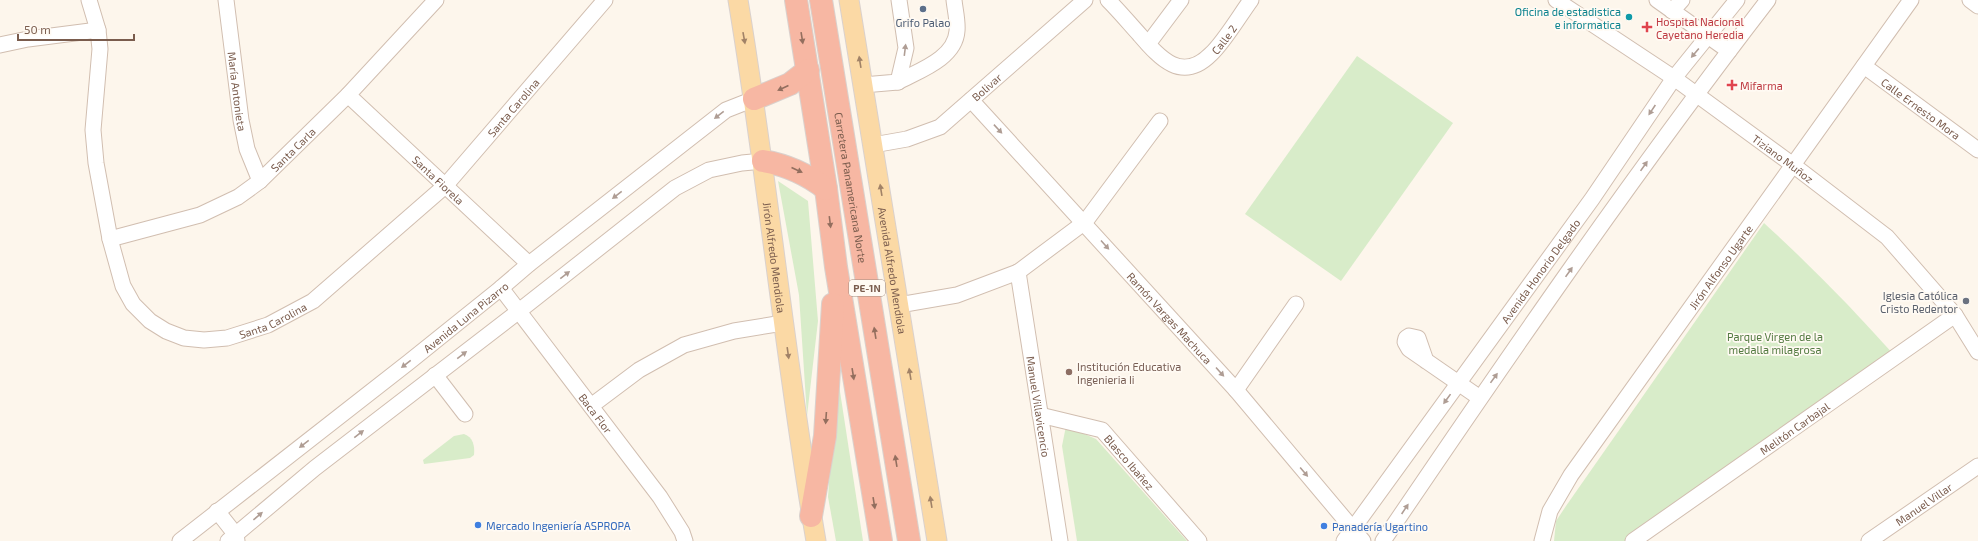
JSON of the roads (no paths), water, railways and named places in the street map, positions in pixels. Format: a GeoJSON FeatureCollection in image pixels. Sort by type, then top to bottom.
{"type":"FeatureCollection","features":[{"type":"Feature","properties":{"kind":"highway","name":"PE-1N"},"geometry":{"type":"LineString","coordinates":[[796,0],[826,189],[836,267],[881,541]]}},
{"type":"Feature","properties":{"kind":"highway","name":"Carretera Panamericana Norte"},"geometry":{"type":"LineString","coordinates":[[821,0],[909,541]]}},
{"type":"Feature","properties":{"kind":"highway"},"geometry":{"type":"LineString","coordinates":[[754,99],[790,84],[808,70]]}},
{"type":"Feature","properties":{"kind":"highway"},"geometry":{"type":"LineString","coordinates":[[763,161],[793,168],[815,180],[826,189]]}},
{"type":"Feature","properties":{"kind":"highway"},"geometry":{"type":"LineString","coordinates":[[811,516],[825,436],[836,267]]}},
{"type":"Feature","properties":{"kind":"main road","name":"Jirón Alfredo Mendiola"},"geometry":{"type":"LineString","coordinates":[[738,0],[763,161],[783,323],[811,516]]}},
{"type":"Feature","properties":{"kind":"main road","name":"Avenida Alfredo Mendiola"},"geometry":{"type":"LineString","coordinates":[[849,0],[937,541]]}},
{"type":"Feature","properties":{"kind":"main road"},"geometry":{"type":"LineString","coordinates":[[811,516],[816,541]]}},
{"type":"Feature","properties":{"kind":"street","name":"Santa Carolina"},"geometry":{"type":"LineString","coordinates":[[89,0],[98,30],[100,50],[93,130],[96,163],[110,239],[123,286],[133,304],[150,321],[166,331],[184,338],[204,340],[227,338],[268,325],[313,301],[446,186],[605,0]]}},
{"type":"Feature","properties":{"kind":"street","name":"María Antonieta"},"geometry":{"type":"LineString","coordinates":[[226,0],[240,120],[247,149],[260,181]]}},
{"type":"Feature","properties":{"kind":"street","name":"Santa Carla"},"geometry":{"type":"LineString","coordinates":[[110,239],[200,215],[238,197],[260,181],[348,95],[436,0]]}},
{"type":"Feature","properties":{"kind":"street"},"geometry":{"type":"LineString","coordinates":[[898,82],[906,48],[899,0]]}},
{"type":"Feature","properties":{"kind":"street"},"geometry":{"type":"LineString","coordinates":[[864,85],[898,82],[939,60],[954,45],[957,31],[954,0]]}},
{"type":"Feature","properties":{"kind":"street","name":"Bolivar"},"geometry":{"type":"LineString","coordinates":[[873,145],[907,139],[940,127],[1085,0]]}},
{"type":"Feature","properties":{"kind":"street"},"geometry":{"type":"LineString","coordinates":[[1108,0],[1148,44],[1181,0]]}},
{"type":"Feature","properties":{"kind":"street","name":"Calle 2"},"geometry":{"type":"LineString","coordinates":[[1148,44],[1161,59],[1174,66],[1186,67],[1200,62],[1212,54],[1251,0]]}},
{"type":"Feature","properties":{"kind":"street","name":"Tiziano Muñoz"},"geometry":{"type":"LineString","coordinates":[[1556,0],[1674,78],[1695,95],[1793,165],[1887,237],[1955,315],[1978,352]]}},
{"type":"Feature","properties":{"kind":"street"},"geometry":{"type":"LineString","coordinates":[[1657,0],[1677,6],[1708,37],[1729,51]]}},
{"type":"Feature","properties":{"kind":"street","name":"Avenida Honorio Delgado"},"geometry":{"type":"LineString","coordinates":[[1348,536],[1592,199],[1674,78],[1737,0]]}},
{"type":"Feature","properties":{"kind":"street"},"geometry":{"type":"LineString","coordinates":[[1383,541],[1480,398],[1695,95],[1768,0]]}},
{"type":"Feature","properties":{"kind":"street","name":"Jirón Alfonso Ugarte"},"geometry":{"type":"LineString","coordinates":[[1542,541],[1550,511],[1571,475],[1911,0]]}},
{"type":"Feature","properties":{"kind":"street"},"geometry":{"type":"LineString","coordinates":[[1970,0],[1978,6]]}},
{"type":"Feature","properties":{"kind":"street"},"geometry":{"type":"LineString","coordinates":[[0,45],[28,39],[98,30]]}},
{"type":"Feature","properties":{"kind":"street","name":"Calle Ernesto Mora"},"geometry":{"type":"LineString","coordinates":[[1864,66],[1978,150]]}},
{"type":"Feature","properties":{"kind":"street","name":"Santa Fiorela"},"geometry":{"type":"LineString","coordinates":[[348,95],[529,264]]}},
{"type":"Feature","properties":{"kind":"street","name":"Avenida Luna Pizarro"},"geometry":{"type":"LineString","coordinates":[[180,541],[726,110],[754,99]]}},
{"type":"Feature","properties":{"kind":"street","name":"Ramón Vargas Machuca"},"geometry":{"type":"LineString","coordinates":[[972,100],[1085,222],[1236,390],[1348,536],[1363,541]]}},
{"type":"Feature","properties":{"kind":"street"},"geometry":{"type":"LineString","coordinates":[[899,305],[957,295],[1018,272],[1085,222],[1160,121]]}},
{"type":"Feature","properties":{"kind":"street"},"geometry":{"type":"LineString","coordinates":[[217,511],[234,539],[316,468],[675,188],[709,170],[742,162],[763,161]]}},
{"type":"Feature","properties":{"kind":"street","name":"Manuel Villavicencio"},"geometry":{"type":"LineString","coordinates":[[1018,272],[1060,541]]}},
{"type":"Feature","properties":{"kind":"street","name":"Baca Flor"},"geometry":{"type":"LineString","coordinates":[[501,288],[660,497],[682,532],[685,541]]}},
{"type":"Feature","properties":{"kind":"street"},"geometry":{"type":"LineString","coordinates":[[1236,390],[1296,304]]}},
{"type":"Feature","properties":{"kind":"street","name":"Melitón Carbajal"},"geometry":{"type":"LineString","coordinates":[[1633,541],[1955,315]]}},
{"type":"Feature","properties":{"kind":"street"},"geometry":{"type":"LineString","coordinates":[[591,406],[639,370],[684,345],[734,331],[783,323]]}},
{"type":"Feature","properties":{"kind":"street"},"geometry":{"type":"LineString","coordinates":[[1426,361],[1480,398]]}},
{"type":"Feature","properties":{"kind":"street"},"geometry":{"type":"LineString","coordinates":[[435,375],[465,414]]}},
{"type":"Feature","properties":{"kind":"street","name":"Blasco Ibañez"},"geometry":{"type":"LineString","coordinates":[[1040,415],[1102,430],[1199,541]]}},
{"type":"Feature","properties":{"kind":"street","name":"Manuel Villar"},"geometry":{"type":"LineString","coordinates":[[1869,541],[1978,466]]}},
{"type":"Feature","properties":{"kind":"place","name":"Grifo Palao"},"geometry":{"type":"Point","coordinates":[923,9]}},
{"type":"Feature","properties":{"kind":"place","name":"Oficina de estadistica e informatica"},"geometry":{"type":"Point","coordinates":[1629,17]}},
{"type":"Feature","properties":{"kind":"place","name":"Hospital Nacional Cayetano Heredia"},"geometry":{"type":"Point","coordinates":[1647,27]}},
{"type":"Feature","properties":{"kind":"place","name":"Mifarma"},"geometry":{"type":"Point","coordinates":[1732,85]}},
{"type":"Feature","properties":{"kind":"place","name":"Iglesia Católica Cristo Redentor"},"geometry":{"type":"Point","coordinates":[1966,301]}},
{"type":"Feature","properties":{"kind":"place","name":"Institución Educativa Ingenieria Ii"},"geometry":{"type":"Point","coordinates":[1069,372]}},
{"type":"Feature","properties":{"kind":"place","name":"Mercado Ingeniería ASPROPA"},"geometry":{"type":"Point","coordinates":[478,525]}},
{"type":"Feature","properties":{"kind":"place","name":"Panadería Ugartino"},"geometry":{"type":"Point","coordinates":[1324,526]}},
{"type":"Feature","properties":{"kind":"park label","name":"Parque Virgen de la medalla milagrosa"},"geometry":{"type":"Point","coordinates":[1775,342]}}]}
